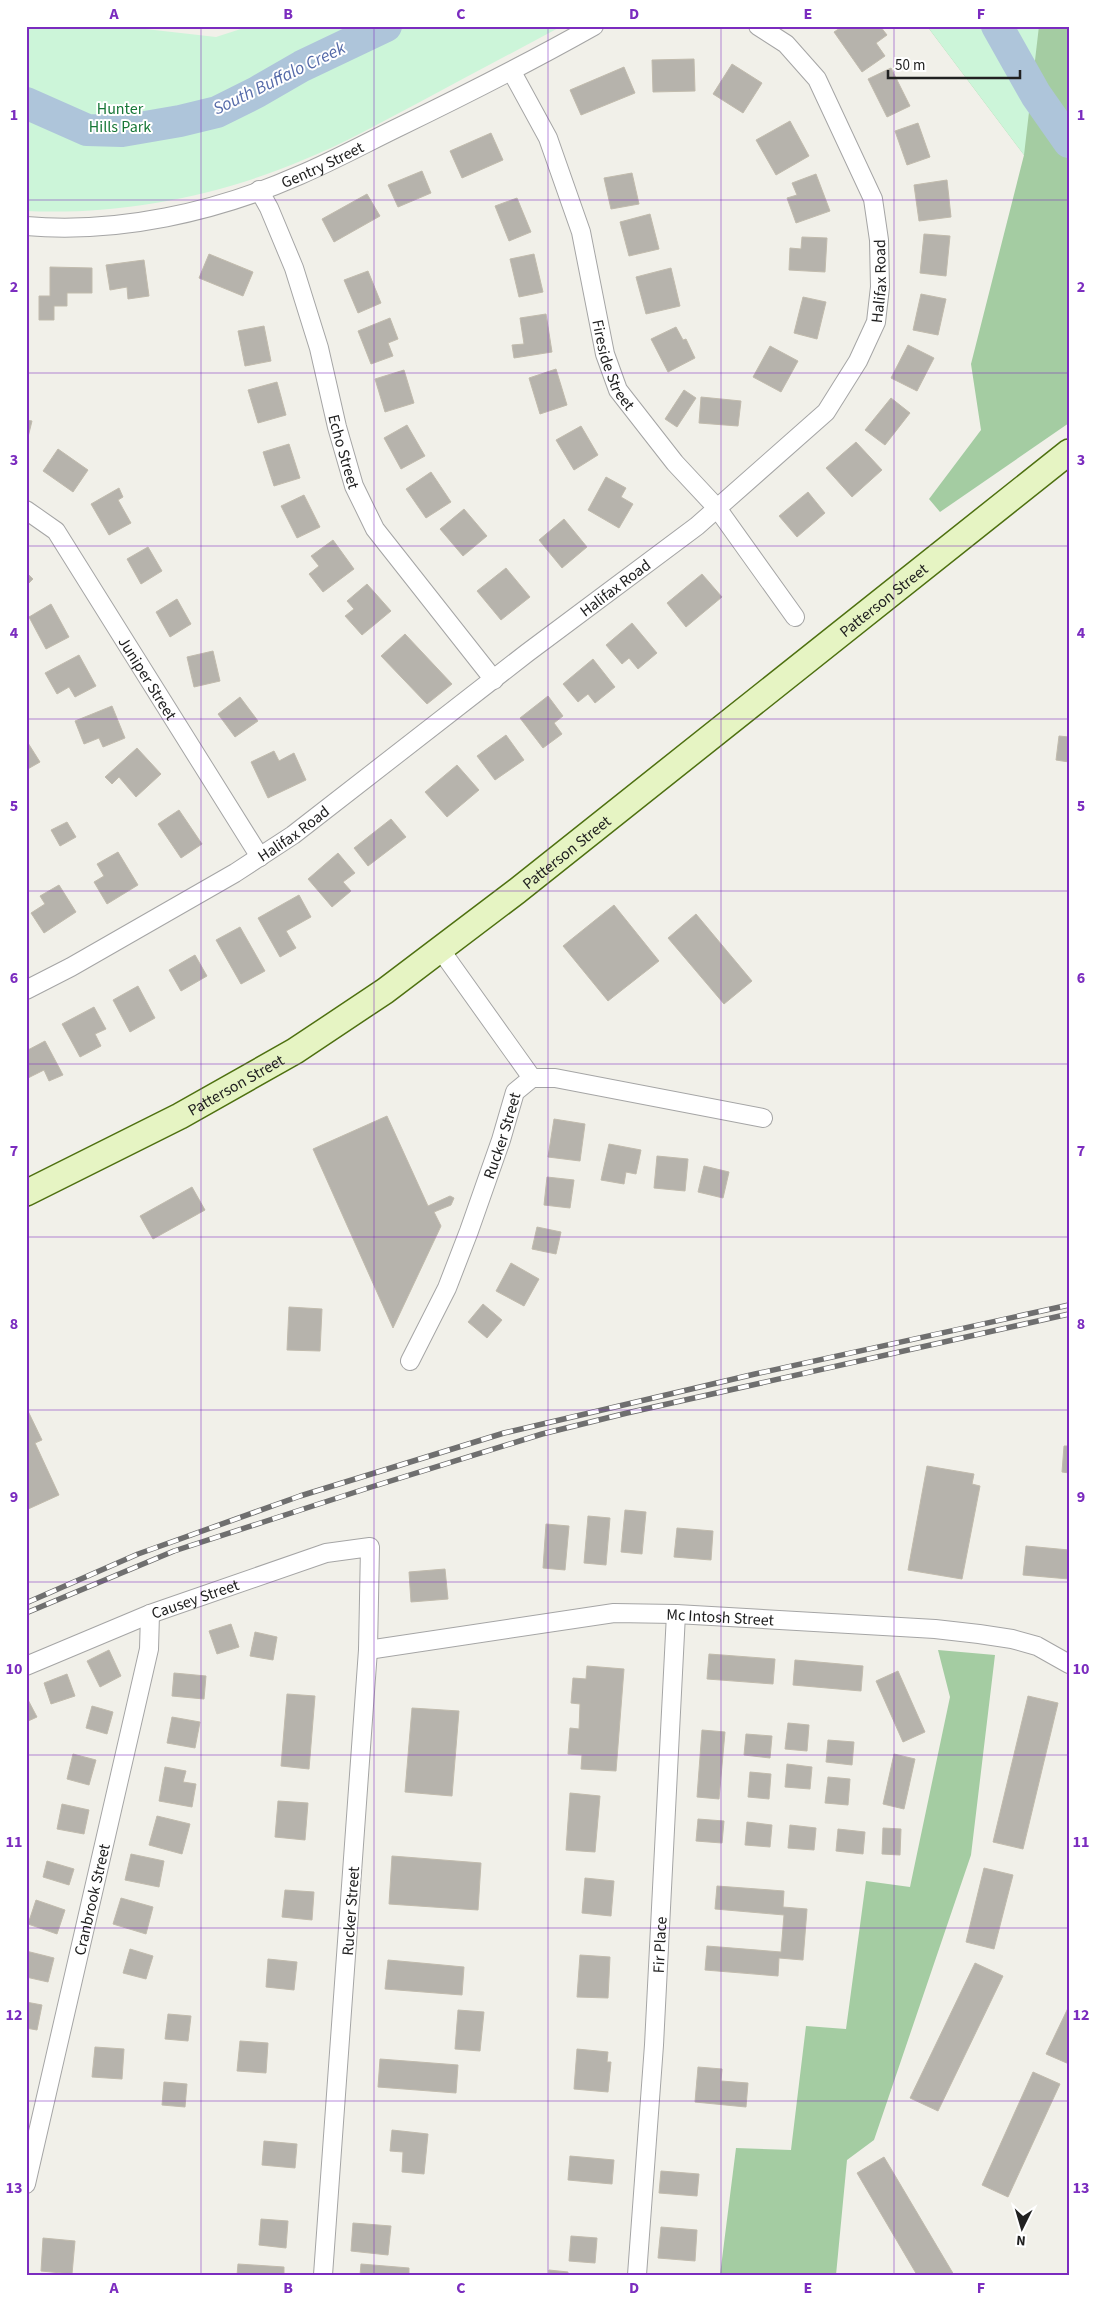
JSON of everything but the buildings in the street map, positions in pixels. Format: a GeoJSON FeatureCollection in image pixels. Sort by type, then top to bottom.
{"type":"FeatureCollection","features":[{"type":"Feature","properties":{"kind":"main road","name":"Patterson Street"},"geometry":{"type":"LineString","coordinates":[[26,1193],[180,1116],[295,1051],[385,991],[525,885],[1067,456]]}},
{"type":"Feature","properties":{"kind":"street","name":"Gentry Street"},"geometry":{"type":"LineString","coordinates":[[26,226],[58,229],[124,224],[200,209],[299,176],[512,72],[594,26]]}},
{"type":"Feature","properties":{"kind":"street","name":"Halifax Road"},"geometry":{"type":"LineString","coordinates":[[26,990],[80,962],[260,857],[293,835],[697,526],[826,412],[858,361],[876,322],[880,287],[879,240],[873,199],[817,79],[786,44],[758,26]]}},
{"type":"Feature","properties":{"kind":"street","name":"Fireside Street"},"geometry":{"type":"LineString","coordinates":[[512,72],[548,138],[581,232],[605,354],[618,390],[675,463],[717,508],[795,617]]}},
{"type":"Feature","properties":{"kind":"street","name":"Echo Street"},"geometry":{"type":"LineString","coordinates":[[259,190],[269,208],[294,268],[319,348],[336,427],[354,486],[375,529],[494,680]]}},
{"type":"Feature","properties":{"kind":"street","name":"Juniper Street"},"geometry":{"type":"LineString","coordinates":[[26,510],[56,531],[67,547],[260,857]]}},
{"type":"Feature","properties":{"kind":"street"},"geometry":{"type":"LineString","coordinates":[[440,949],[532,1078]]}},
{"type":"Feature","properties":{"kind":"street","name":"Rucker Street"},"geometry":{"type":"LineString","coordinates":[[410,1361],[447,1288],[469,1232],[501,1140],[514,1092],[532,1078],[555,1078],[763,1118]]}},
{"type":"Feature","properties":{"kind":"street","name":"Rucker Street"},"geometry":{"type":"LineString","coordinates":[[323,2275],[368,1650],[370,1547]]}},
{"type":"Feature","properties":{"kind":"street","name":"Causey Street"},"geometry":{"type":"LineString","coordinates":[[26,1666],[150,1614],[326,1553],[370,1547]]}},
{"type":"Feature","properties":{"kind":"street","name":"Mc Intosh Street"},"geometry":{"type":"LineString","coordinates":[[368,1650],[614,1613],[676,1614],[935,1629],[978,1634],[1012,1639],[1037,1646],[1069,1664]]}},
{"type":"Feature","properties":{"kind":"street","name":"Cranbrook Street"},"geometry":{"type":"LineString","coordinates":[[26,2184],[149,1649],[150,1614]]}},
{"type":"Feature","properties":{"kind":"street","name":"Fir Place"},"geometry":{"type":"LineString","coordinates":[[637,2275],[654,2045],[676,1614]]}},
{"type":"Feature","properties":{"kind":"green space","name":"Hunter Hills Park"},"geometry":{"type":"Polygon","coordinates":[[[26,26],[119,26],[216,37],[250,26],[562,26],[347,140],[270,173],[236,184],[168,201],[97,210],[26,211],[26,26]]]}},
{"type":"Feature","properties":{"kind":"green space"},"geometry":{"type":"Polygon","coordinates":[[[927,26],[1069,26],[1069,423],[940,512],[929,499],[981,430],[971,364],[1024,155],[927,26]]]}},
{"type":"Feature","properties":{"kind":"green space"},"geometry":{"type":"Polygon","coordinates":[[[927,26],[1039,26],[1024,155],[927,26]]]}},
{"type":"Feature","properties":{"kind":"green space"},"geometry":{"type":"Polygon","coordinates":[[[938,1650],[995,1655],[971,1855],[874,2140],[847,2160],[836,2275],[720,2275],[736,2148],[791,2150],[806,2026],[846,2029],[866,1881],[910,1887],[950,1697],[938,1650]]]}},
{"type":"Feature","properties":{"kind":"waterway","name":"South Buffalo Creek"},"geometry":{"type":"LineString","coordinates":[[26,103],[87,130],[122,131],[180,121],[217,112],[302,66],[386,26]]}},
{"type":"Feature","properties":{"kind":"waterway","name":"South Buffalo Creek"},"geometry":{"type":"LineString","coordinates":[[997,26],[1036,95],[1069,142]]}},
{"type":"Feature","properties":{"kind":"railway"},"geometry":{"type":"LineString","coordinates":[[26,1603],[138,1554],[300,1496],[504,1433],[755,1374],[1069,1305]]}},
{"type":"Feature","properties":{"kind":"railway"},"geometry":{"type":"LineString","coordinates":[[26,1613],[174,1551],[542,1434],[627,1413],[1069,1314]]}}]}
